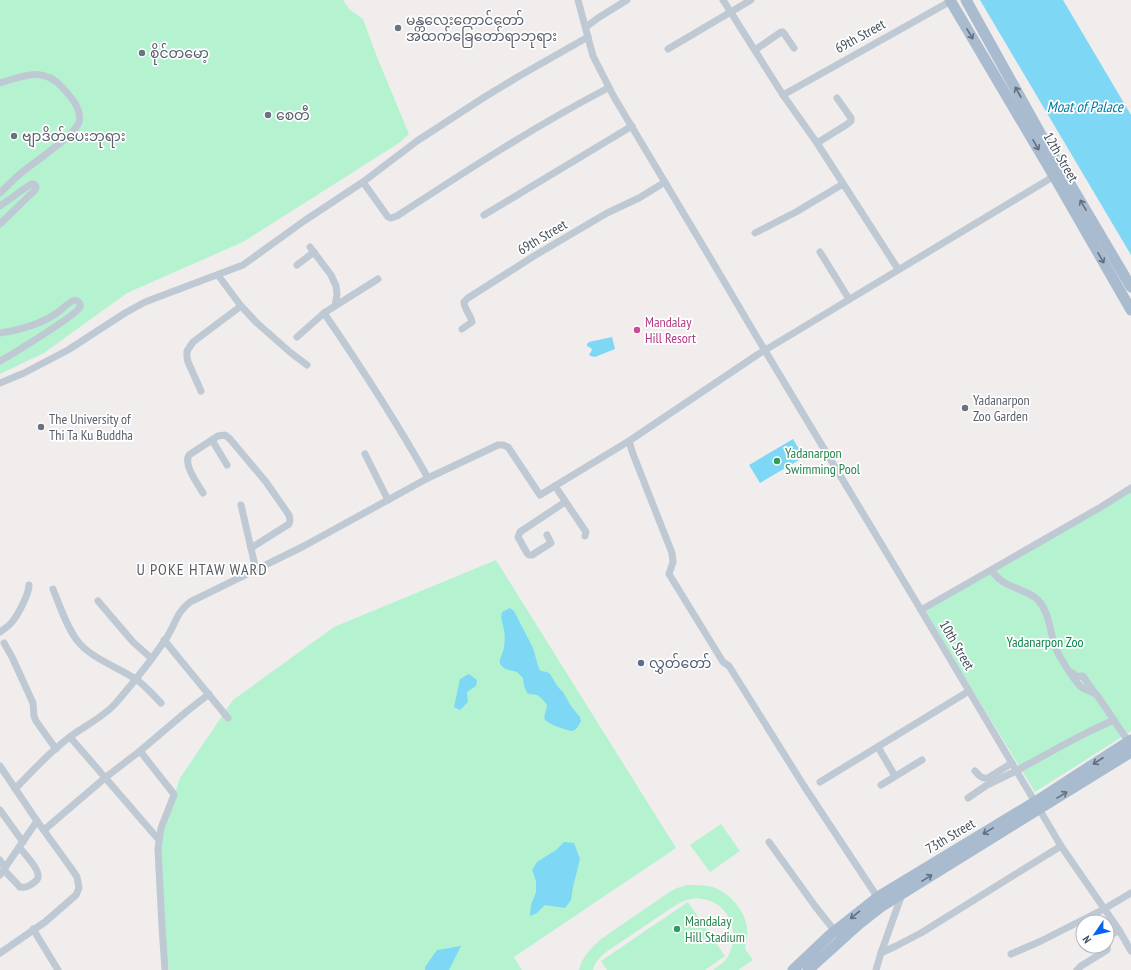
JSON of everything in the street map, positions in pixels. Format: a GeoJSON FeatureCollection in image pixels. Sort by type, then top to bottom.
{"type":"FeatureCollection","features":[{"type":"Feature","properties":{"kind":"main road","name":"12th Street"},"geometry":{"type":"LineString","coordinates":[[966,0],[1036,126],[1059,174],[1131,310]]}},
{"type":"Feature","properties":{"kind":"main road","name":"12th Street"},"geometry":{"type":"LineString","coordinates":[[950,1],[1131,287]]}},
{"type":"Feature","properties":{"kind":"main road","name":"73th Street"},"geometry":{"type":"LineString","coordinates":[[793,970],[838,935],[859,924],[880,901],[1037,806],[1130,745]]}},
{"type":"Feature","properties":{"kind":"main road","name":"73th Street"},"geometry":{"type":"LineString","coordinates":[[808,970],[838,935]]}},
{"type":"Feature","properties":{"kind":"street","name":"10th Street"},"geometry":{"type":"LineString","coordinates":[[578,0],[593,56],[608,88],[1037,806],[1085,881],[1130,946]]}},
{"type":"Feature","properties":{"kind":"street"},"geometry":{"type":"LineString","coordinates":[[586,27],[627,0]]}},
{"type":"Feature","properties":{"kind":"street"},"geometry":{"type":"LineString","coordinates":[[723,0],[783,95],[817,143],[898,270]]}},
{"type":"Feature","properties":{"kind":"street"},"geometry":{"type":"LineString","coordinates":[[668,49],[696,34],[751,0]]}},
{"type":"Feature","properties":{"kind":"street","name":"69th Street"},"geometry":{"type":"LineString","coordinates":[[783,95],[950,1]]}},
{"type":"Feature","properties":{"kind":"street"},"geometry":{"type":"LineString","coordinates":[[755,50],[781,32],[785,34],[794,48]]}},
{"type":"Feature","properties":{"kind":"street"},"geometry":{"type":"LineString","coordinates":[[0,383],[24,373],[68,350],[125,313],[145,302],[243,265],[304,221],[363,182],[417,141],[483,98],[588,37]]}},
{"type":"Feature","properties":{"kind":"street"},"geometry":{"type":"LineString","coordinates":[[0,83],[27,74],[47,76],[58,83],[72,99],[78,111],[79,122],[61,142],[18,175],[0,193]]}},
{"type":"Feature","properties":{"kind":"street"},"geometry":{"type":"LineString","coordinates":[[363,182],[388,216],[391,218],[397,216],[539,126],[608,88]]}},
{"type":"Feature","properties":{"kind":"street"},"geometry":{"type":"LineString","coordinates":[[817,143],[851,121],[851,118],[837,98]]}},
{"type":"Feature","properties":{"kind":"street"},"geometry":{"type":"LineString","coordinates":[[484,215],[632,126]]}},
{"type":"Feature","properties":{"kind":"street"},"geometry":{"type":"LineString","coordinates":[[15,789],[56,748],[114,705],[136,679],[164,640],[183,607],[190,602],[304,546],[428,478],[498,445],[503,445],[508,448],[540,495],[629,441],[764,350],[1059,174]]}},
{"type":"Feature","properties":{"kind":"street","name":"69th Street"},"geometry":{"type":"LineString","coordinates":[[462,330],[472,322],[464,303],[468,298],[534,256],[607,213],[639,198],[665,182]]}},
{"type":"Feature","properties":{"kind":"street"},"geometry":{"type":"LineString","coordinates":[[0,206],[31,184],[34,184],[36,187],[35,190],[0,224]]}},
{"type":"Feature","properties":{"kind":"street"},"geometry":{"type":"LineString","coordinates":[[755,233],[796,212],[843,184]]}},
{"type":"Feature","properties":{"kind":"street"},"geometry":{"type":"LineString","coordinates":[[297,265],[312,250],[331,275],[336,286],[337,294],[335,306]]}},
{"type":"Feature","properties":{"kind":"street"},"geometry":{"type":"LineString","coordinates":[[820,252],[849,299]]}},
{"type":"Feature","properties":{"kind":"street"},"geometry":{"type":"LineString","coordinates":[[218,275],[241,306],[257,323],[307,365]]}},
{"type":"Feature","properties":{"kind":"street"},"geometry":{"type":"LineString","coordinates":[[297,337],[324,313],[378,279]]}},
{"type":"Feature","properties":{"kind":"street"},"geometry":{"type":"LineString","coordinates":[[0,333],[32,326],[46,320],[72,301],[78,301],[80,304],[80,307],[76,311],[51,329],[18,351],[0,360]]}},
{"type":"Feature","properties":{"kind":"street"},"geometry":{"type":"LineString","coordinates":[[201,390],[188,362],[187,351],[193,342],[241,306]]}},
{"type":"Feature","properties":{"kind":"street"},"geometry":{"type":"LineString","coordinates":[[324,313],[376,391],[428,478]]}},
{"type":"Feature","properties":{"kind":"street"},"geometry":{"type":"LineString","coordinates":[[203,493],[192,475],[187,464],[187,459],[189,455],[218,436],[225,435],[266,482],[289,516],[290,520],[289,524],[251,548]]}},
{"type":"Feature","properties":{"kind":"street"},"geometry":{"type":"LineString","coordinates":[[212,440],[227,465]]}},
{"type":"Feature","properties":{"kind":"street"},"geometry":{"type":"LineString","coordinates":[[629,441],[672,553],[673,562],[669,574],[723,662],[729,666],[804,786],[880,901]]}},
{"type":"Feature","properties":{"kind":"street"},"geometry":{"type":"LineString","coordinates":[[365,454],[388,500]]}},
{"type":"Feature","properties":{"kind":"street"},"geometry":{"type":"LineString","coordinates":[[555,486],[586,532],[585,536]]}},
{"type":"Feature","properties":{"kind":"street"},"geometry":{"type":"LineString","coordinates":[[921,610],[1131,488]]}},
{"type":"Feature","properties":{"kind":"street"},"geometry":{"type":"LineString","coordinates":[[547,535],[551,543],[532,555],[527,553],[518,537],[520,532],[565,502]]}},
{"type":"Feature","properties":{"kind":"street"},"geometry":{"type":"LineString","coordinates":[[241,505],[256,570]]}},
{"type":"Feature","properties":{"kind":"street"},"geometry":{"type":"LineString","coordinates":[[992,570],[995,575],[1005,583],[1030,594],[1041,604],[1048,618],[1055,647],[1068,670],[1080,686],[1086,690],[1094,692],[1130,745]]}},
{"type":"Feature","properties":{"kind":"street"},"geometry":{"type":"LineString","coordinates":[[0,632],[13,621],[29,590],[29,585]]}},
{"type":"Feature","properties":{"kind":"street"},"geometry":{"type":"LineString","coordinates":[[53,589],[72,632],[79,643],[105,662],[136,679],[161,703]]}},
{"type":"Feature","properties":{"kind":"street"},"geometry":{"type":"LineString","coordinates":[[98,602],[133,642],[151,658]]}},
{"type":"Feature","properties":{"kind":"street"},"geometry":{"type":"LineString","coordinates":[[164,640],[228,718]]}},
{"type":"Feature","properties":{"kind":"street"},"geometry":{"type":"LineString","coordinates":[[4,643],[33,703],[36,721],[56,748]]}},
{"type":"Feature","properties":{"kind":"street"},"geometry":{"type":"LineString","coordinates":[[820,782],[969,692]]}},
{"type":"Feature","properties":{"kind":"street"},"geometry":{"type":"LineString","coordinates":[[44,830],[106,777],[209,694]]}},
{"type":"Feature","properties":{"kind":"street"},"geometry":{"type":"LineString","coordinates":[[968,798],[987,785],[1114,720]]}},
{"type":"Feature","properties":{"kind":"street"},"geometry":{"type":"LineString","coordinates":[[70,737],[159,840]]}},
{"type":"Feature","properties":{"kind":"street"},"geometry":{"type":"LineString","coordinates":[[878,747],[895,776]]}},
{"type":"Feature","properties":{"kind":"street"},"geometry":{"type":"LineString","coordinates":[[140,750],[174,792],[159,840],[158,858],[165,970]]}},
{"type":"Feature","properties":{"kind":"street"},"geometry":{"type":"LineString","coordinates":[[881,785],[922,760]]}},
{"type":"Feature","properties":{"kind":"street"},"geometry":{"type":"LineString","coordinates":[[975,771],[981,778],[984,779],[1012,763]]}},
{"type":"Feature","properties":{"kind":"street"},"geometry":{"type":"LineString","coordinates":[[0,766],[77,877],[78,888],[76,896],[46,922],[0,953]]}},
{"type":"Feature","properties":{"kind":"street"},"geometry":{"type":"LineString","coordinates":[[0,810],[36,870],[39,877],[38,880],[26,888],[20,888],[3,871],[0,860]]}},
{"type":"Feature","properties":{"kind":"street"},"geometry":{"type":"LineString","coordinates":[[3,871],[37,821]]}},
{"type":"Feature","properties":{"kind":"street"},"geometry":{"type":"LineString","coordinates":[[881,953],[921,933],[1058,840]]}},
{"type":"Feature","properties":{"kind":"street"},"geometry":{"type":"LineString","coordinates":[[769,842],[838,935]]}},
{"type":"Feature","properties":{"kind":"street"},"geometry":{"type":"LineString","coordinates":[[875,969],[900,890]]}},
{"type":"Feature","properties":{"kind":"street"},"geometry":{"type":"LineString","coordinates":[[1011,954],[1041,941],[1104,909],[1131,893]]}},
{"type":"Feature","properties":{"kind":"street"},"geometry":{"type":"LineString","coordinates":[[34,929],[58,970]]}},
{"type":"Feature","properties":{"kind":"street"},"geometry":{"type":"LineString","coordinates":[[1077,970],[1107,950],[1108,937],[1119,930]]}},
{"type":"Feature","properties":{"kind":"green space"},"geometry":{"type":"Polygon","coordinates":[[[0,0],[343,0],[349,9],[363,19],[409,134],[399,143],[243,242],[127,293],[44,353],[0,374],[0,0]]]}},
{"type":"Feature","properties":{"kind":"green space","name":"Yadanarpon Zoo"},"geometry":{"type":"Polygon","coordinates":[[[1131,490],[1131,731],[1035,792],[925,612],[1131,490]]]}},
{"type":"Feature","properties":{"kind":"green space"},"geometry":{"type":"Polygon","coordinates":[[[496,560],[676,848],[514,957],[522,970],[169,970],[158,849],[180,778],[233,700],[334,627],[496,560]]]}},
{"type":"Feature","properties":{"kind":"green space"},"geometry":{"type":"Polygon","coordinates":[[[721,824],[740,851],[710,872],[690,845],[721,824]]]}},
{"type":"Feature","properties":{"kind":"green space"},"geometry":{"type":"Polygon","coordinates":[[[687,885],[709,886],[716,888],[734,901],[745,920],[747,932],[745,949],[753,960],[738,970],[713,970],[723,963],[731,949],[733,931],[731,922],[721,907],[713,902],[696,898],[686,900],[676,905],[606,952],[598,960],[593,970],[579,970],[587,953],[601,939],[668,893],[687,885]]]}},
{"type":"Feature","properties":{"kind":"green space","name":"Mandalay Hill Stadium"},"geometry":{"type":"Polygon","coordinates":[[[688,902],[725,956],[705,970],[607,970],[601,961],[688,902]]]}},
{"type":"Feature","properties":{"kind":"water","name":"Moat of Palace"},"geometry":{"type":"Polygon","coordinates":[[[980,0],[1063,0],[1131,115],[1131,255],[980,0]]]}},
{"type":"Feature","properties":{"kind":"water"},"geometry":{"type":"Polygon","coordinates":[[[612,337],[615,349],[595,357],[590,356],[589,354],[592,349],[587,346],[589,342],[612,337]]]}},
{"type":"Feature","properties":{"kind":"water","name":"Yadanarpon Swimming Pool"},"geometry":{"type":"Polygon","coordinates":[[[793,439],[804,457],[760,483],[749,465],[793,439]]]}},
{"type":"Feature","properties":{"kind":"water"},"geometry":{"type":"Polygon","coordinates":[[[510,608],[514,611],[533,648],[539,669],[550,674],[580,717],[581,721],[575,730],[570,731],[558,727],[545,720],[544,717],[547,705],[545,702],[537,695],[527,693],[523,678],[517,672],[505,669],[500,664],[505,640],[501,614],[510,608]]]}},
{"type":"Feature","properties":{"kind":"water"},"geometry":{"type":"Polygon","coordinates":[[[469,674],[477,680],[476,686],[467,692],[468,702],[460,710],[454,707],[460,679],[469,674]]]}},
{"type":"Feature","properties":{"kind":"water"},"geometry":{"type":"Polygon","coordinates":[[[564,842],[574,843],[580,859],[571,900],[565,908],[545,905],[537,913],[530,916],[531,905],[536,892],[536,881],[532,870],[537,862],[556,850],[564,842]]]}},
{"type":"Feature","properties":{"kind":"water"},"geometry":{"type":"Polygon","coordinates":[[[461,946],[449,970],[425,970],[425,967],[437,950],[461,946]]]}},
{"type":"Feature","properties":{"kind":"place","name":"မန္တ‌လေးတောင်တော် အထက်ခြေတော်ရာဘုရား‌"},"geometry":{"type":"Point","coordinates":[398,28]}},
{"type":"Feature","properties":{"kind":"place","name":"စိုင်တမော့"},"geometry":{"type":"Point","coordinates":[142,53]}},
{"type":"Feature","properties":{"kind":"place","name":"စေတီ"},"geometry":{"type":"Point","coordinates":[268,115]}},
{"type":"Feature","properties":{"kind":"place","name":"ဗျာဒိတ်ပေးဘုရား"},"geometry":{"type":"Point","coordinates":[14,136]}},
{"type":"Feature","properties":{"kind":"place","name":"Mandalay Hill Resort"},"geometry":{"type":"Point","coordinates":[637,330]}},
{"type":"Feature","properties":{"kind":"place","name":"Yadanarpon Zoo Garden"},"geometry":{"type":"Point","coordinates":[965,408]}},
{"type":"Feature","properties":{"kind":"place","name":"The University of Thi Ta Ku Buddha"},"geometry":{"type":"Point","coordinates":[41,427]}},
{"type":"Feature","properties":{"kind":"place","name":"Yadanarpon Swimming Pool"},"geometry":{"type":"Point","coordinates":[777,461]}},
{"type":"Feature","properties":{"kind":"place","name":"လွှတ်တော်"},"geometry":{"type":"Point","coordinates":[641,663]}},
{"type":"Feature","properties":{"kind":"place","name":"Mandalay Hill Stadium"},"geometry":{"type":"Point","coordinates":[677,929]}},
{"type":"Feature","properties":{"kind":"district","name":"U POKE HTAW WARD"},"geometry":{"type":"Point","coordinates":[202,569]}}]}
